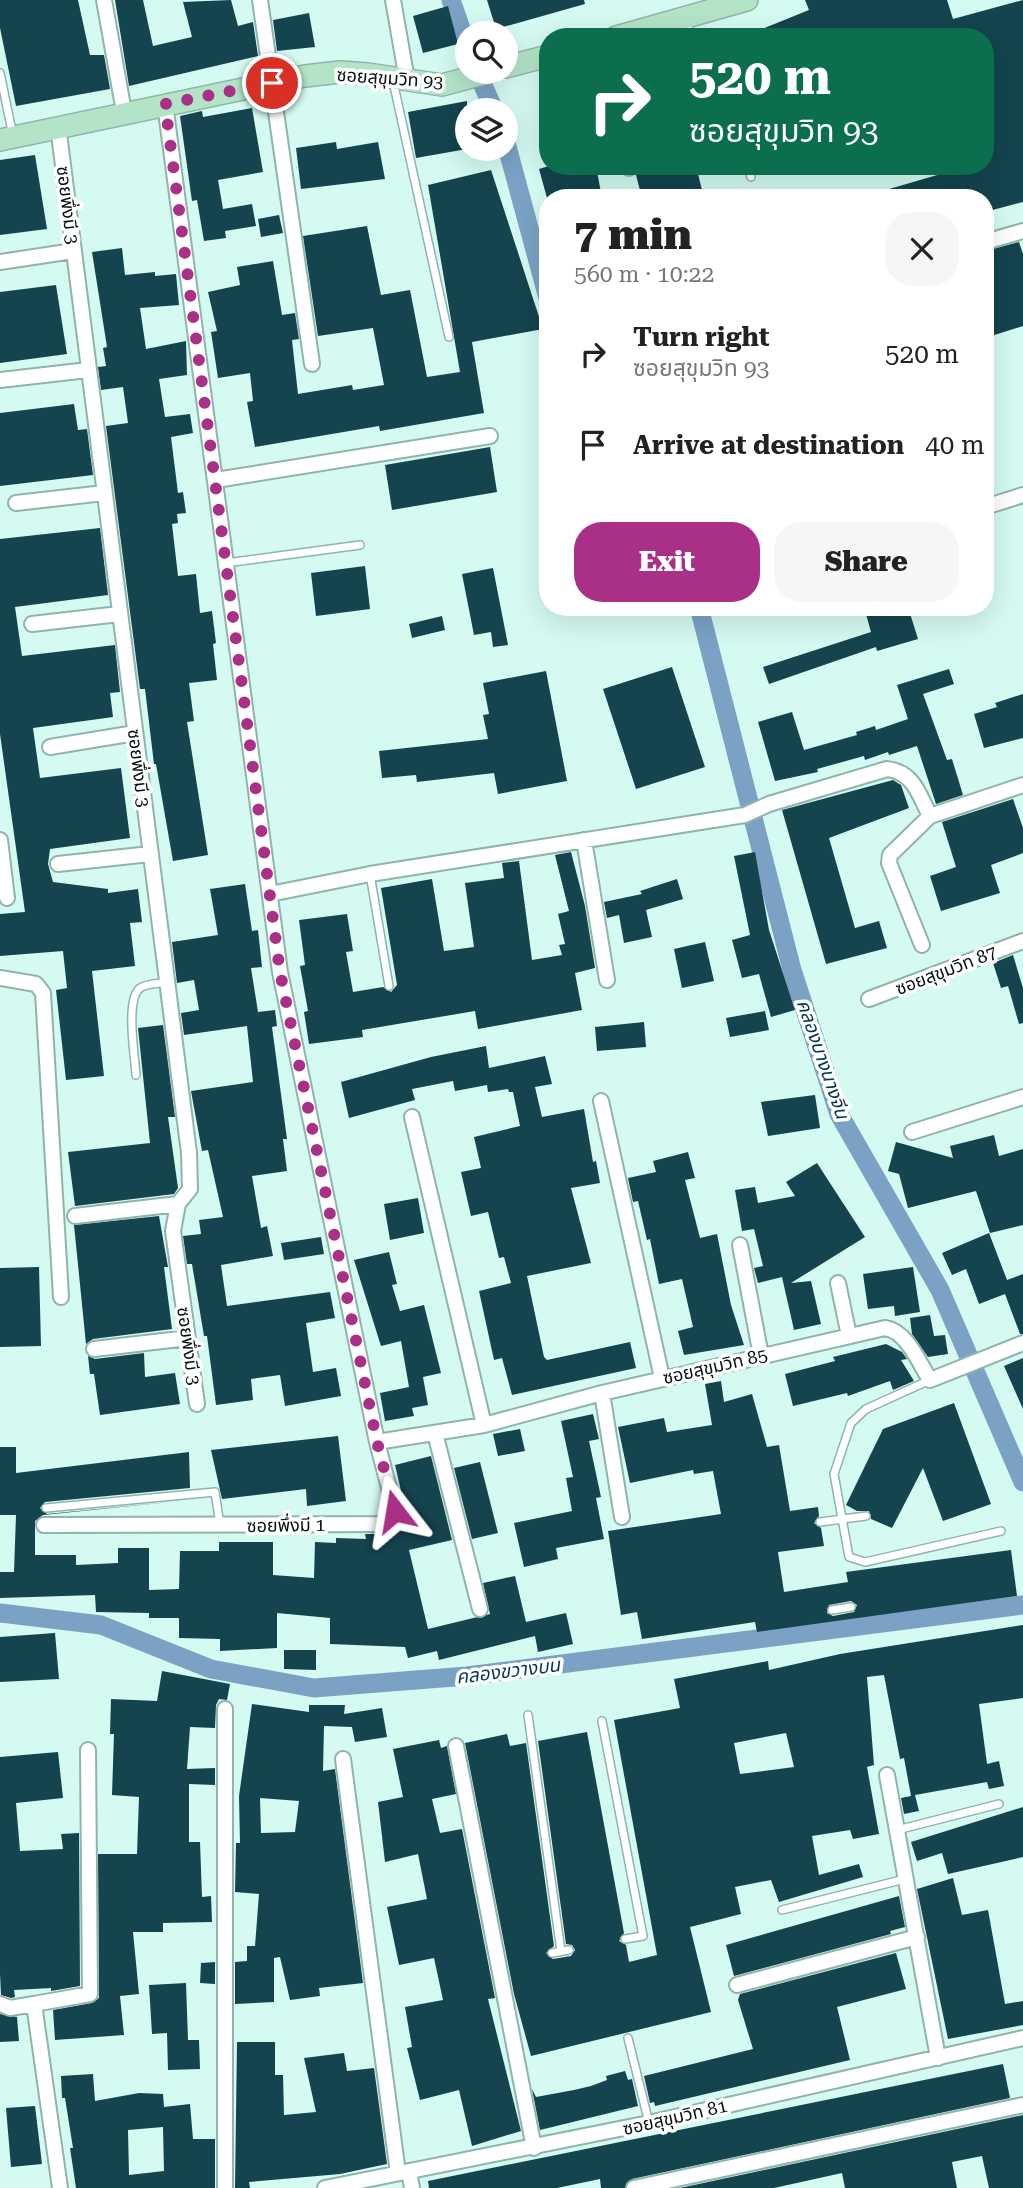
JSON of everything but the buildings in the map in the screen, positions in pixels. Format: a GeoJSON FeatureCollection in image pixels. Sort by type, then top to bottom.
{"type":"FeatureCollection","features":[{"type":"Feature","properties":{"kind":"street"},"geometry":{"type":"LineString","coordinates":[[104,0],[124,112]]}},
{"type":"Feature","properties":{"kind":"street"},"geometry":{"type":"LineString","coordinates":[[260,0],[312,364]]}},
{"type":"Feature","properties":{"kind":"street"},"geometry":{"type":"LineString","coordinates":[[393,0],[400,79]]}},
{"type":"Feature","properties":{"kind":"street"},"geometry":{"type":"LineString","coordinates":[[688,27],[747,0]]}},
{"type":"Feature","properties":{"kind":"street"},"geometry":{"type":"LineString","coordinates":[[518,64],[539,58]]}},
{"type":"Feature","properties":{"kind":"street","name":"ซอยสุขุมวิท 93"},"geometry":{"type":"LineString","coordinates":[[6,138],[124,112],[340,72],[442,85],[455,82]]}},
{"type":"Feature","properties":{"kind":"street","name":"ซอยพึ่งมี 1"},"geometry":{"type":"LineString","coordinates":[[44,1524],[384,1524],[394,1519],[395,1511],[377,1442],[280,972],[165,104]]}},
{"type":"Feature","properties":{"kind":"street","name":"ซอยพึ่งมี 3"},"geometry":{"type":"LineString","coordinates":[[58,126],[192,1180],[190,1189],[178,1204],[173,1231],[197,1404]]}},
{"type":"Feature","properties":{"kind":"street"},"geometry":{"type":"LineString","coordinates":[[994,239],[1023,230]]}},
{"type":"Feature","properties":{"kind":"street"},"geometry":{"type":"LineString","coordinates":[[0,262],[73,251]]}},
{"type":"Feature","properties":{"kind":"street"},"geometry":{"type":"LineString","coordinates":[[0,380],[88,370]]}},
{"type":"Feature","properties":{"kind":"street"},"geometry":{"type":"LineString","coordinates":[[216,480],[490,436]]}},
{"type":"Feature","properties":{"kind":"street"},"geometry":{"type":"LineString","coordinates":[[16,503],[104,493]]}},
{"type":"Feature","properties":{"kind":"street"},"geometry":{"type":"LineString","coordinates":[[994,504],[1023,495]]}},
{"type":"Feature","properties":{"kind":"street"},"geometry":{"type":"LineString","coordinates":[[32,624],[119,614]]}},
{"type":"Feature","properties":{"kind":"street"},"geometry":{"type":"LineString","coordinates":[[50,747],[135,733]]}},
{"type":"Feature","properties":{"kind":"street"},"geometry":{"type":"LineString","coordinates":[[270,894],[370,874],[745,815],[769,804],[887,769],[902,771],[911,778],[930,816]]}},
{"type":"Feature","properties":{"kind":"street"},"geometry":{"type":"LineString","coordinates":[[922,945],[889,863],[890,855],[930,816],[1023,785]]}},
{"type":"Feature","properties":{"kind":"street"},"geometry":{"type":"LineString","coordinates":[[0,840],[7,898]]}},
{"type":"Feature","properties":{"kind":"street"},"geometry":{"type":"LineString","coordinates":[[584,840],[607,980]]}},
{"type":"Feature","properties":{"kind":"street"},"geometry":{"type":"LineString","coordinates":[[58,864],[150,854]]}},
{"type":"Feature","properties":{"kind":"street","name":"ซอยสุขุมวิท 87"},"geometry":{"type":"LineString","coordinates":[[869,999],[1023,941]]}},
{"type":"Feature","properties":{"kind":"street"},"geometry":{"type":"LineString","coordinates":[[0,978],[36,984],[43,993],[61,1297]]}},
{"type":"Feature","properties":{"kind":"street"},"geometry":{"type":"LineString","coordinates":[[912,1132],[1023,1097]]}},
{"type":"Feature","properties":{"kind":"street"},"geometry":{"type":"LineString","coordinates":[[601,1101],[662,1378]]}},
{"type":"Feature","properties":{"kind":"street"},"geometry":{"type":"LineString","coordinates":[[412,1117],[484,1425]]}},
{"type":"Feature","properties":{"kind":"street"},"geometry":{"type":"LineString","coordinates":[[75,1216],[178,1204]]}},
{"type":"Feature","properties":{"kind":"street"},"geometry":{"type":"LineString","coordinates":[[740,1245],[761,1356]]}},
{"type":"Feature","properties":{"kind":"street"},"geometry":{"type":"LineString","coordinates":[[838,1283],[849,1336]]}},
{"type":"Feature","properties":{"kind":"street","name":"ซอยสุขุมวิท 85"},"geometry":{"type":"LineString","coordinates":[[377,1442],[484,1425],[662,1378],[885,1328],[894,1329],[902,1336],[930,1380]]}},
{"type":"Feature","properties":{"kind":"street"},"geometry":{"type":"LineString","coordinates":[[94,1349],[188,1338]]}},
{"type":"Feature","properties":{"kind":"street"},"geometry":{"type":"LineString","coordinates":[[930,1380],[952,1374],[1023,1343]]}},
{"type":"Feature","properties":{"kind":"street"},"geometry":{"type":"LineString","coordinates":[[602,1393],[622,1517]]}},
{"type":"Feature","properties":{"kind":"street"},"geometry":{"type":"LineString","coordinates":[[435,1433],[480,1609]]}},
{"type":"Feature","properties":{"kind":"street"},"geometry":{"type":"LineString","coordinates":[[225,1709],[225,2188]]}},
{"type":"Feature","properties":{"kind":"street"},"geometry":{"type":"LineString","coordinates":[[456,1746],[502,1961],[534,2148]]}},
{"type":"Feature","properties":{"kind":"street"},"geometry":{"type":"LineString","coordinates":[[0,2004],[10,2008],[90,1994],[88,1750]]}},
{"type":"Feature","properties":{"kind":"street"},"geometry":{"type":"LineString","coordinates":[[343,1759],[403,2172],[412,2188]]}},
{"type":"Feature","properties":{"kind":"street"},"geometry":{"type":"LineString","coordinates":[[887,1775],[938,2058]]}},
{"type":"Feature","properties":{"kind":"street"},"geometry":{"type":"LineString","coordinates":[[737,1985],[917,1937]]}},
{"type":"Feature","properties":{"kind":"street"},"geometry":{"type":"LineString","coordinates":[[34,2004],[60,2188]]}},
{"type":"Feature","properties":{"kind":"street","name":"ซอยสุขุมวิท 81"},"geometry":{"type":"LineString","coordinates":[[326,2188],[534,2148],[1023,2039]]}},
{"type":"Feature","properties":{"kind":"street"},"geometry":{"type":"LineString","coordinates":[[634,2188],[1023,2105]]}},
{"type":"Feature","properties":{"kind":"lane"},"geometry":{"type":"LineString","coordinates":[[0,73],[6,138]]}},
{"type":"Feature","properties":{"kind":"lane"},"geometry":{"type":"LineString","coordinates":[[400,79],[449,337]]}},
{"type":"Feature","properties":{"kind":"lane"},"geometry":{"type":"LineString","coordinates":[[226,563],[360,545]]}},
{"type":"Feature","properties":{"kind":"lane"},"geometry":{"type":"LineString","coordinates":[[370,874],[390,986]]}},
{"type":"Feature","properties":{"kind":"lane"},"geometry":{"type":"LineString","coordinates":[[136,1075],[132,1005],[138,990],[168,982]]}},
{"type":"Feature","properties":{"kind":"lane"},"geometry":{"type":"LineString","coordinates":[[930,1380],[866,1409],[851,1423],[834,1475],[849,1557],[861,1563],[1001,1531]]}},
{"type":"Feature","properties":{"kind":"lane"},"geometry":{"type":"LineString","coordinates":[[46,1508],[215,1492],[220,1525]]}},
{"type":"Feature","properties":{"kind":"lane"},"geometry":{"type":"LineString","coordinates":[[820,1522],[866,1516]]}},
{"type":"Feature","properties":{"kind":"lane"},"geometry":{"type":"LineString","coordinates":[[832,1610],[852,1607]]}},
{"type":"Feature","properties":{"kind":"lane"},"geometry":{"type":"LineString","coordinates":[[528,1715],[565,1950],[552,1953]]}},
{"type":"Feature","properties":{"kind":"lane"},"geometry":{"type":"LineString","coordinates":[[602,1721],[643,1936],[625,1940]]}},
{"type":"Feature","properties":{"kind":"lane"},"geometry":{"type":"LineString","coordinates":[[896,1830],[999,1804]]}},
{"type":"Feature","properties":{"kind":"lane"},"geometry":{"type":"LineString","coordinates":[[782,1910],[905,1879]]}},
{"type":"Feature","properties":{"kind":"lane"},"geometry":{"type":"LineString","coordinates":[[628,2038],[649,2123]]}},
{"type":"Feature","properties":{"kind":"waterway","name":"คลองบางนางจีน"},"geometry":{"type":"LineString","coordinates":[[451,0],[458,21]]}},
{"type":"Feature","properties":{"kind":"waterway","name":"คลองบางนางจีน"},"geometry":{"type":"LineString","coordinates":[[482,84],[489,98]]}},
{"type":"Feature","properties":{"kind":"waterway","name":"คลองบางนางจีน"},"geometry":{"type":"LineString","coordinates":[[511,161],[539,265]]}},
{"type":"Feature","properties":{"kind":"waterway","name":"คลองบางนางจีน"},"geometry":{"type":"LineString","coordinates":[[701,616],[792,970],[839,1114],[940,1290],[1023,1482]]}},
{"type":"Feature","properties":{"kind":"waterway","name":"คลองขวางบน"},"geometry":{"type":"LineString","coordinates":[[0,1613],[101,1625],[211,1669],[314,1688],[467,1676],[1023,1605]]}},
{"type":"Feature","properties":{"kind":"route"},"geometry":{"type":"LineString","coordinates":[[272,83],[165,104],[280,972],[377,1442],[395,1511]]}}]}
